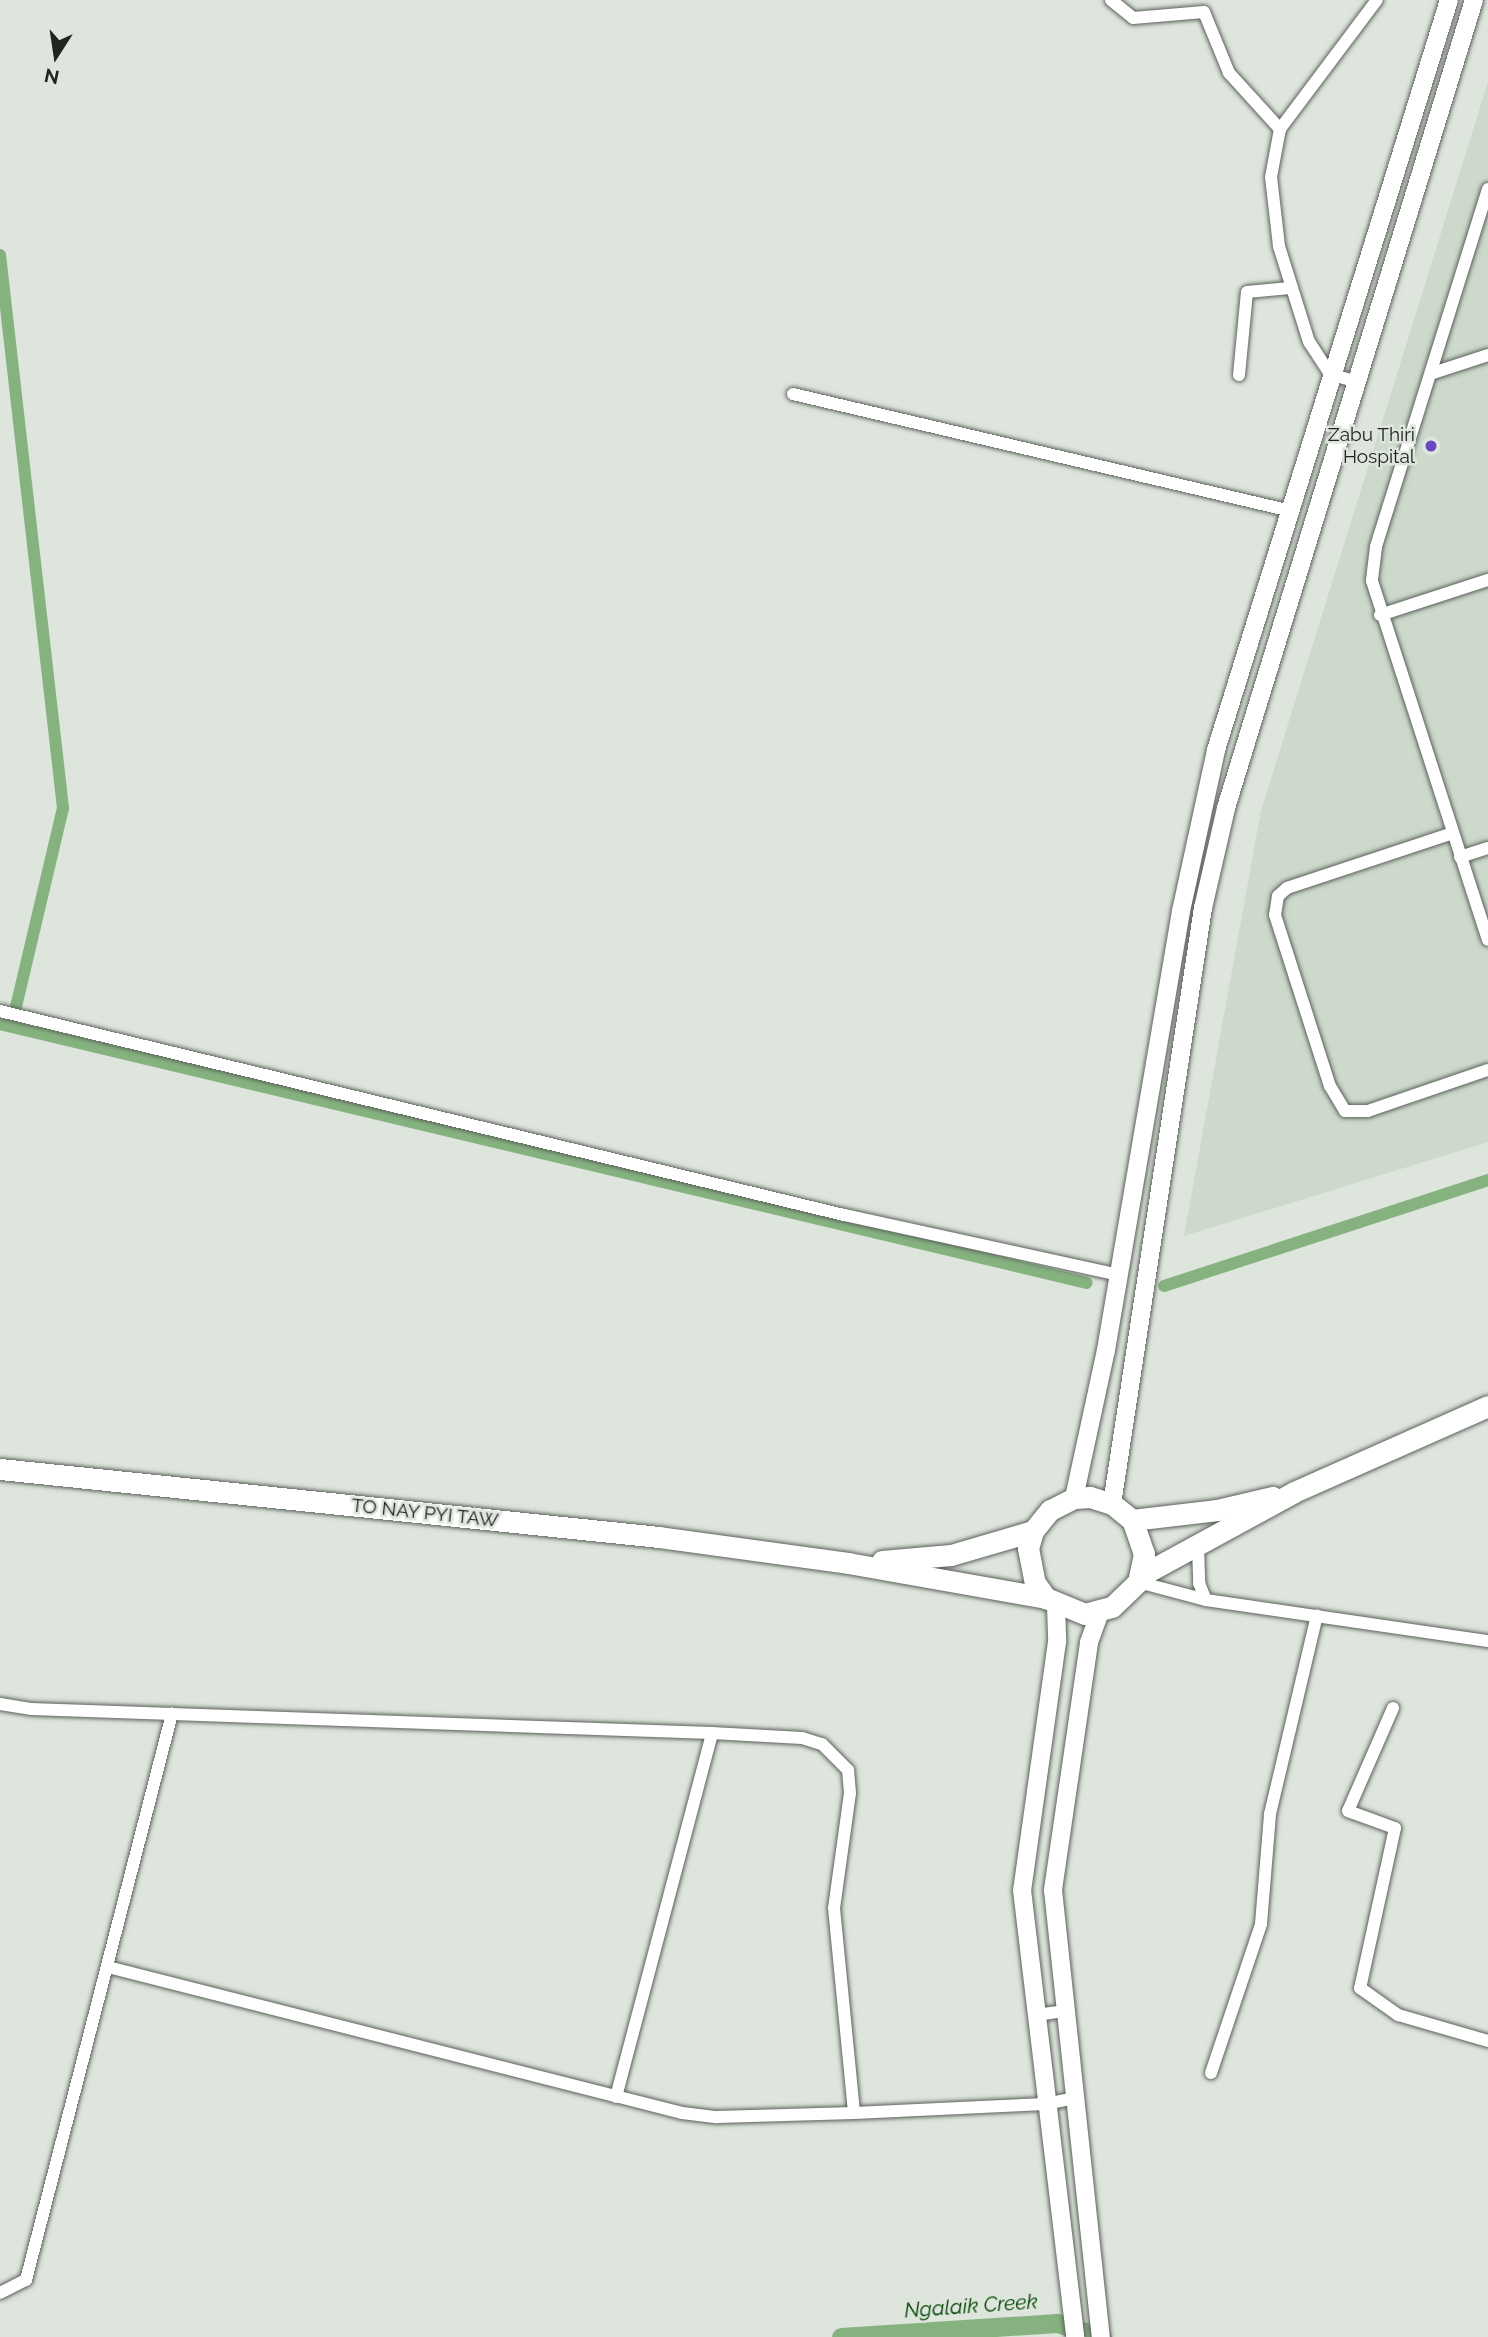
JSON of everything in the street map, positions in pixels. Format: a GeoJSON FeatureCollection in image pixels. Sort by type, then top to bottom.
{"type":"FeatureCollection","features":[{"type":"Feature","properties":{"kind":"main road"},"geometry":{"type":"LineString","coordinates":[[1074,1498],[1119,1275],[1181,911],[1210,776],[1330,373],[1360,292],[1449,0]]}},
{"type":"Feature","properties":{"kind":"main road"},"geometry":{"type":"LineString","coordinates":[[1112,1504],[1203,908],[1247,730],[1474,0]]}},
{"type":"Feature","properties":{"kind":"main road"},"geometry":{"type":"LineString","coordinates":[[848,1563],[1051,1602],[1077,1612],[1100,1612],[1123,1600],[1140,1579],[1294,1492],[1488,1406]]}},
{"type":"Feature","properties":{"kind":"main road","name":"TO NAY PYI TAW"},"geometry":{"type":"LineString","coordinates":[[0,1469],[659,1537],[848,1563]]}},
{"type":"Feature","properties":{"kind":"main road"},"geometry":{"type":"LineString","coordinates":[[1132,1520],[1217,1510],[1294,1492]]}},
{"type":"Feature","properties":{"kind":"main road"},"geometry":{"type":"LineString","coordinates":[[1075,2337],[1045,2104],[1022,1890],[1057,1642],[1051,1602],[1028,1566],[1033,1531],[1050,1510],[1074,1498],[1112,1504],[1132,1520],[1144,1554],[1140,1579]]}},
{"type":"Feature","properties":{"kind":"main road"},"geometry":{"type":"LineString","coordinates":[[848,1563],[951,1555],[1033,1531]]}},
{"type":"Feature","properties":{"kind":"main road"},"geometry":{"type":"LineString","coordinates":[[1100,1612],[1089,1643],[1053,1890],[1101,2337]]}},
{"type":"Feature","properties":{"kind":"street"},"geometry":{"type":"LineString","coordinates":[[1111,0],[1133,18],[1204,12],[1229,72],[1280,129]]}},
{"type":"Feature","properties":{"kind":"street"},"geometry":{"type":"LineString","coordinates":[[1354,381],[1330,373],[1309,342],[1290,288],[1274,220],[1271,177],[1280,129],[1377,0]]}},
{"type":"Feature","properties":{"kind":"street"},"geometry":{"type":"LineString","coordinates":[[1488,189],[1374,559],[1372,581],[1380,615],[1488,940]]}},
{"type":"Feature","properties":{"kind":"street"},"geometry":{"type":"LineString","coordinates":[[1239,375],[1247,292],[1290,288]]}},
{"type":"Feature","properties":{"kind":"street"},"geometry":{"type":"LineString","coordinates":[[1433,373],[1488,355]]}},
{"type":"Feature","properties":{"kind":"street"},"geometry":{"type":"LineString","coordinates":[[793,394],[1291,510]]}},
{"type":"Feature","properties":{"kind":"street"},"geometry":{"type":"LineString","coordinates":[[1380,615],[1488,580]]}},
{"type":"Feature","properties":{"kind":"street"},"geometry":{"type":"LineString","coordinates":[[1452,833],[1287,888],[1278,896],[1275,915],[1330,1086],[1345,1111],[1368,1111],[1488,1070]]}},
{"type":"Feature","properties":{"kind":"street"},"geometry":{"type":"LineString","coordinates":[[1460,857],[1488,848]]}},
{"type":"Feature","properties":{"kind":"street"},"geometry":{"type":"LineString","coordinates":[[10,1013],[749,1193],[1119,1275]]}},
{"type":"Feature","properties":{"kind":"street"},"geometry":{"type":"LineString","coordinates":[[1198,1547],[1199,1583],[1206,1600]]}},
{"type":"Feature","properties":{"kind":"street"},"geometry":{"type":"LineString","coordinates":[[1140,1579],[1206,1600],[1488,1641]]}},
{"type":"Feature","properties":{"kind":"street"},"geometry":{"type":"LineString","coordinates":[[1211,2073],[1261,1924],[1270,1814],[1317,1615]]}},
{"type":"Feature","properties":{"kind":"street"},"geometry":{"type":"LineString","coordinates":[[0,1704],[172,1714],[712,1733],[802,1738],[822,1744],[848,1770],[850,1793],[834,1908],[854,2113]]}},
{"type":"Feature","properties":{"kind":"street"},"geometry":{"type":"LineString","coordinates":[[1392,1708],[1348,1811],[1395,1829],[1360,1988],[1398,2015],[1488,2041]]}},
{"type":"Feature","properties":{"kind":"street"},"geometry":{"type":"LineString","coordinates":[[0,2293],[26,2280],[172,1714]]}},
{"type":"Feature","properties":{"kind":"street"},"geometry":{"type":"LineString","coordinates":[[616,2097],[712,1733]]}},
{"type":"Feature","properties":{"kind":"street"},"geometry":{"type":"LineString","coordinates":[[108,1966],[616,2097],[717,2117],[1045,2104],[1076,2098]]}},
{"type":"Feature","properties":{"kind":"street"},"geometry":{"type":"LineString","coordinates":[[1036,2015],[1066,2011]]}},
{"type":"Feature","properties":{"kind":"shaded area","name":"Zabu Thiri Hospital"},"geometry":{"type":"Polygon","coordinates":[[[1488,82],[1488,1142],[1184,1236],[1261,811],[1488,82]]]}},
{"type":"Feature","properties":{"kind":"waterway"},"geometry":{"type":"LineString","coordinates":[[0,255],[63,808],[12,1023]]}},
{"type":"Feature","properties":{"kind":"waterway"},"geometry":{"type":"LineString","coordinates":[[0,1024],[1087,1283]]}},
{"type":"Feature","properties":{"kind":"waterway"},"geometry":{"type":"LineString","coordinates":[[1164,1286],[1488,1180]]}},
{"type":"Feature","properties":{"kind":"waterway","name":"Ngalaik Creek"},"geometry":{"type":"LineString","coordinates":[[841,2337],[1057,2323],[1102,2337]]}},
{"type":"Feature","properties":{"kind":"place","name":"Zabu Thiri Hospital"},"geometry":{"type":"Point","coordinates":[1431,446]}}]}
